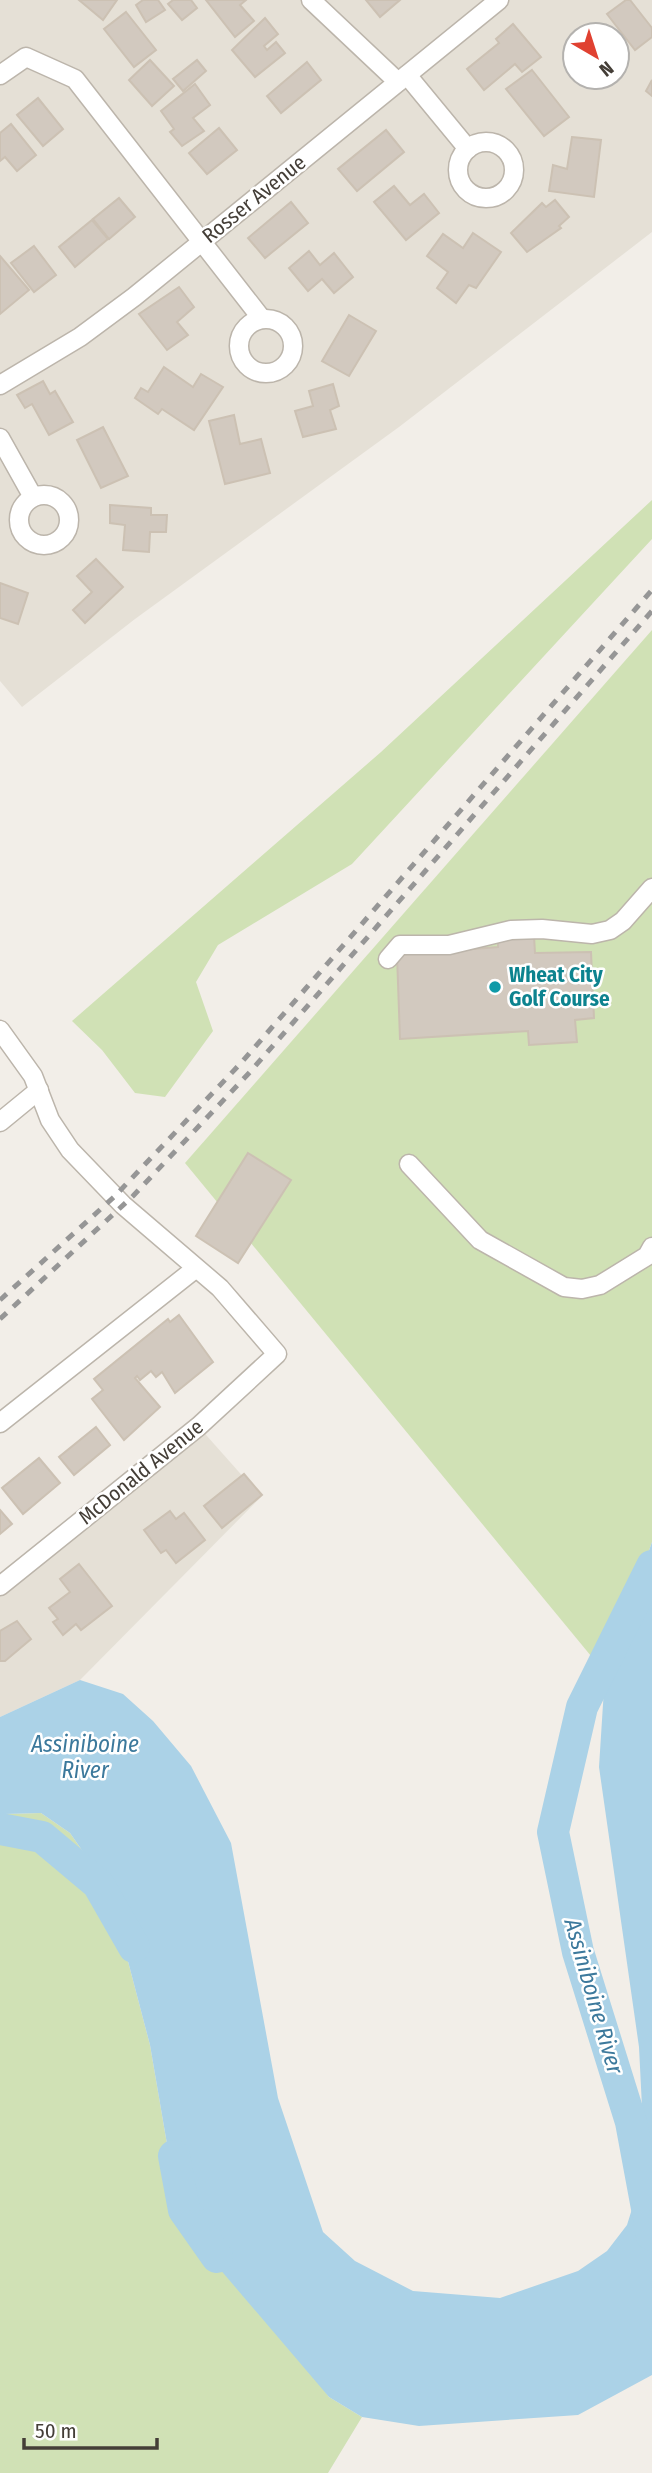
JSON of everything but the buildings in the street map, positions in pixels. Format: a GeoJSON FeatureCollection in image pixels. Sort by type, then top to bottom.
{"type":"FeatureCollection","features":[{"type":"Feature","properties":{"kind":"street"},"geometry":{"type":"LineString","coordinates":[[311,0],[402,79],[468,149]]}},
{"type":"Feature","properties":{"kind":"street","name":"Rosser Avenue"},"geometry":{"type":"LineString","coordinates":[[0,385],[80,337],[499,0]]}},
{"type":"Feature","properties":{"kind":"street"},"geometry":{"type":"LineString","coordinates":[[0,75],[26,57],[75,79],[262,318]]}},
{"type":"Feature","properties":{"kind":"street"},"geometry":{"type":"LineString","coordinates":[[0,438],[33,497]]}},
{"type":"Feature","properties":{"kind":"street"},"geometry":{"type":"LineString","coordinates":[[388,959],[400,945],[449,945],[512,929],[592,934],[610,930],[622,921],[652,888]]}},
{"type":"Feature","properties":{"kind":"street"},"geometry":{"type":"LineString","coordinates":[[0,1030],[21,1056],[57,1133],[119,1201],[195,1269],[0,1423]]}},
{"type":"Feature","properties":{"kind":"street"},"geometry":{"type":"LineString","coordinates":[[0,1122],[38,1090]]}},
{"type":"Feature","properties":{"kind":"street"},"geometry":{"type":"LineString","coordinates":[[409,1164],[480,1240],[564,1287],[582,1289],[600,1285],[646,1256],[652,1247]]}},
{"type":"Feature","properties":{"kind":"street","name":"McDonald Avenue"},"geometry":{"type":"LineString","coordinates":[[0,1586],[199,1426],[277,1354],[220,1288],[195,1269]]}},
{"type":"Feature","properties":{"kind":"shaded area"},"geometry":{"type":"Polygon","coordinates":[[[0,0],[652,0],[652,232],[399,427],[135,619],[22,707],[0,681],[0,0]]]}},
{"type":"Feature","properties":{"kind":"shaded area"},"geometry":{"type":"Polygon","coordinates":[[[199,1427],[261,1497],[80,1680],[0,1717],[0,1587],[199,1427]]]}},
{"type":"Feature","properties":{"kind":"green space"},"geometry":{"type":"Polygon","coordinates":[[[652,500],[652,539],[352,864],[218,945],[196,982],[213,1031],[165,1097],[135,1093],[102,1050],[72,1021],[381,752],[652,500]]]}},
{"type":"Feature","properties":{"kind":"green space","name":"Wheat City Golf Course"},"geometry":{"type":"Polygon","coordinates":[[[652,630],[652,1542],[605,1673],[185,1163],[652,630]]]}},
{"type":"Feature","properties":{"kind":"green space"},"geometry":{"type":"Polygon","coordinates":[[[41,1813],[70,1833],[109,1889],[150,2045],[173,2179],[329,2397],[362,2417],[328,2473],[0,2473],[0,1819],[4,1814],[41,1813]]]}},
{"type":"Feature","properties":{"kind":"water","name":"Assiniboine River"},"geometry":{"type":"Polygon","coordinates":[[[652,1542],[652,2375],[578,2415],[419,2426],[362,2417],[329,2397],[207,2254],[173,2179],[150,2045],[109,1889],[70,1833],[41,1813],[5,1814],[0,1819],[0,1717],[80,1680],[123,1694],[153,1721],[191,1766],[231,1843],[278,2098],[323,2232],[355,2261],[413,2291],[500,2298],[578,2271],[607,2251],[627,2225],[645,2167],[639,2047],[599,1767],[605,1673],[652,1542]]]}},
{"type":"Feature","properties":{"kind":"waterway","name":"Assiniboine River"},"geometry":{"type":"LineString","coordinates":[[652,1566],[582,1707],[553,1832],[578,1952],[631,2122],[652,2235]]}},
{"type":"Feature","properties":{"kind":"waterway","name":"Assiniboine River"},"geometry":{"type":"LineString","coordinates":[[0,1829],[42,1837],[98,1884],[134,1947]]}},
{"type":"Feature","properties":{"kind":"waterway","name":"Assiniboine River"},"geometry":{"type":"LineString","coordinates":[[174,2156],[184,2210],[217,2257]]}},
{"type":"Feature","properties":{"kind":"railway"},"geometry":{"type":"LineString","coordinates":[[0,1300],[114,1197],[241,1063],[652,590]]}},
{"type":"Feature","properties":{"kind":"railway"},"geometry":{"type":"LineString","coordinates":[[0,1319],[133,1196],[250,1072],[652,611]]}},
{"type":"Feature","properties":{"kind":"place","name":"Wheat City Golf Course"},"geometry":{"type":"Point","coordinates":[495,987]}}]}
